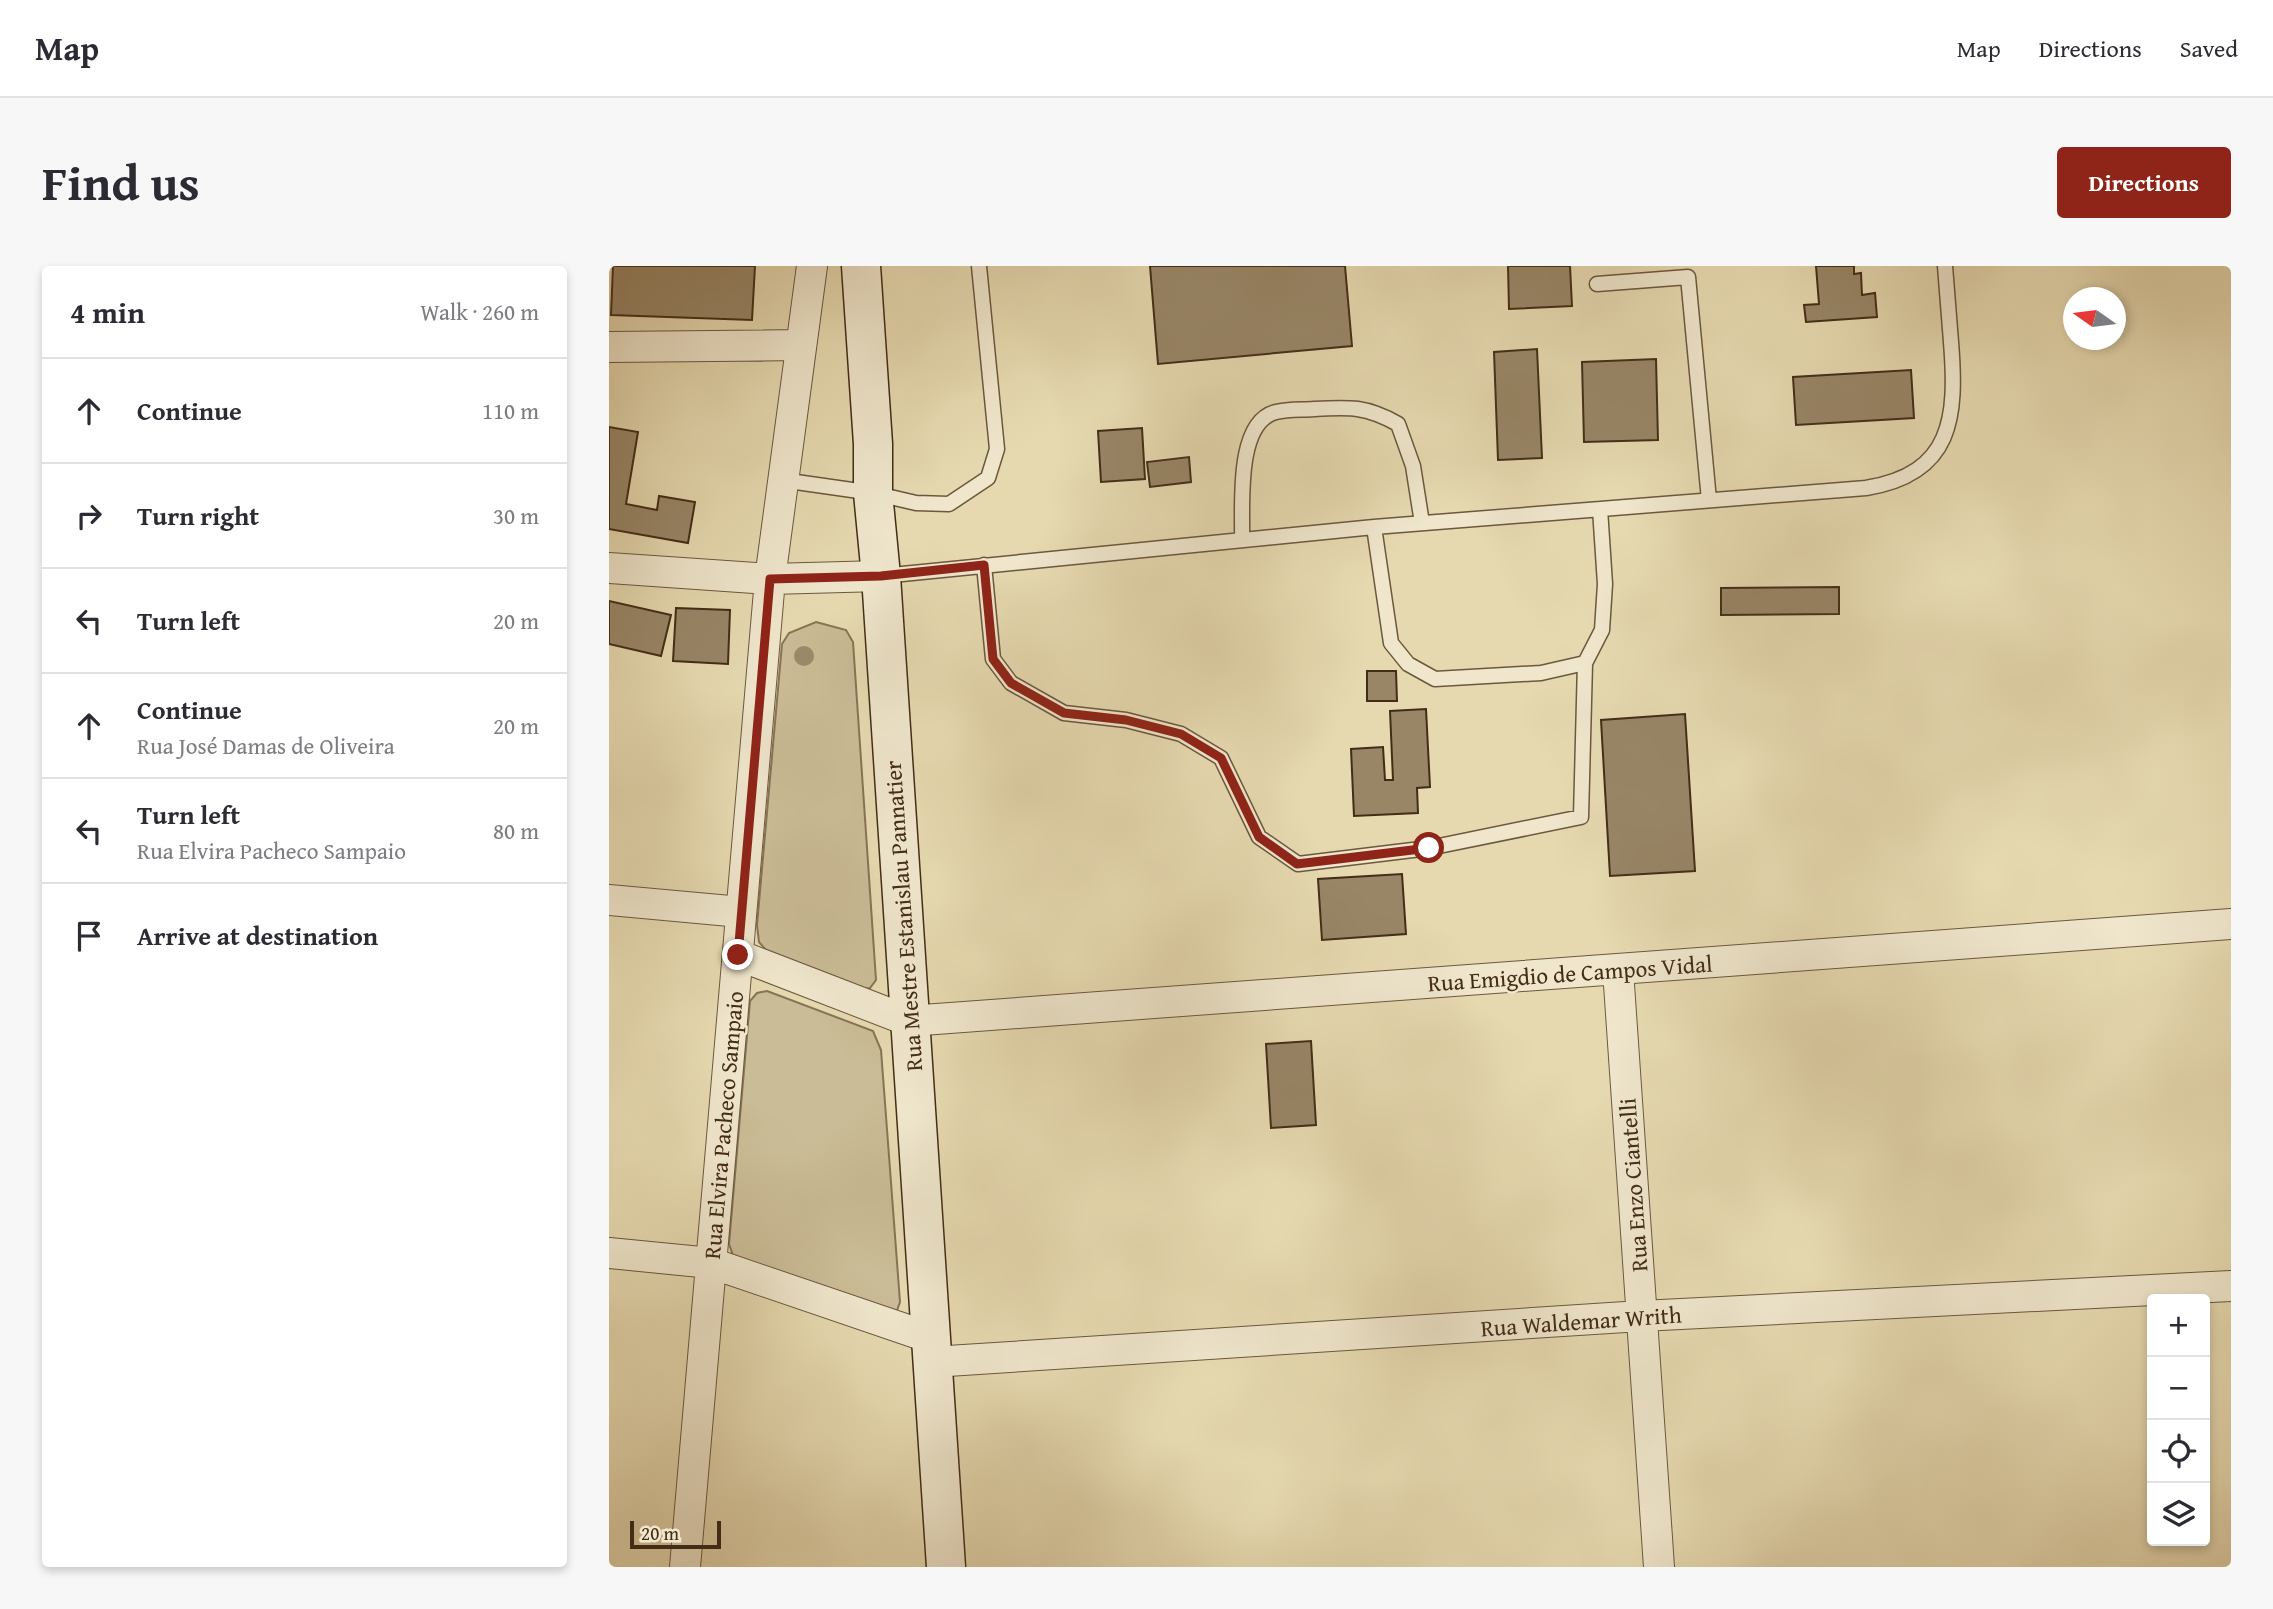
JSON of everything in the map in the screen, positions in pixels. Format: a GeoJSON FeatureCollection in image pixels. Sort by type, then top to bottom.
{"type":"FeatureCollection","features":[{"type":"Feature","properties":{"kind":"street","name":"Rua Elvira Pacheco Sampaio"},"geometry":{"type":"LineString","coordinates":[[685,1567],[770,579],[812,266]]}},
{"type":"Feature","properties":{"kind":"street","name":"Rua Mestre Estanislau Pannatier"},"geometry":{"type":"LineString","coordinates":[[861,266],[873,444],[873,493],[881,576],[946,1567]]}},
{"type":"Feature","properties":{"kind":"street"},"geometry":{"type":"LineString","coordinates":[[609,347],[800,345]]}},
{"type":"Feature","properties":{"kind":"street"},"geometry":{"type":"LineString","coordinates":[[609,568],[770,579],[881,576]]}},
{"type":"Feature","properties":{"kind":"street"},"geometry":{"type":"LineString","coordinates":[[609,900],[741,912]]}},
{"type":"Feature","properties":{"kind":"street","name":"Rua Emigdio de Campos Vidal"},"geometry":{"type":"LineString","coordinates":[[909,1021],[2231,924]]}},
{"type":"Feature","properties":{"kind":"street"},"geometry":{"type":"LineString","coordinates":[[738,955],[909,1021]]}},
{"type":"Feature","properties":{"kind":"street","name":"Rua Enzo Ciantelli"},"geometry":{"type":"LineString","coordinates":[[1618,970],[1659,1567]]}},
{"type":"Feature","properties":{"kind":"street","name":"Rua Waldemar Writh"},"geometry":{"type":"LineString","coordinates":[[609,1253],[711,1263],[931,1350],[2231,1286]]}},
{"type":"Feature","properties":{"kind":"lane"},"geometry":{"type":"LineString","coordinates":[[782,480],[873,493],[916,503],[949,504],[988,478],[997,449],[979,266]]}},
{"type":"Feature","properties":{"kind":"lane"},"geometry":{"type":"LineString","coordinates":[[881,576],[1374,527],[1888,485],[1914,473],[1935,454],[1950,424],[1954,383],[1945,266]]}},
{"type":"Feature","properties":{"kind":"lane"},"geometry":{"type":"LineString","coordinates":[[1597,284],[1688,277],[1709,500]]}},
{"type":"Feature","properties":{"kind":"lane"},"geometry":{"type":"LineString","coordinates":[[1241,540],[1244,457],[1254,428],[1274,412],[1350,407],[1377,412],[1398,424],[1413,466],[1422,523]]}},
{"type":"Feature","properties":{"kind":"lane"},"geometry":{"type":"LineString","coordinates":[[984,565],[993,659],[1011,683],[1064,713],[1126,720],[1181,734],[1221,758],[1259,837],[1297,864],[1429,848],[1581,817],[1585,663],[1602,630],[1605,584],[1600,509]]}},
{"type":"Feature","properties":{"kind":"lane"},"geometry":{"type":"LineString","coordinates":[[1374,527],[1391,643],[1408,664],[1435,679],[1541,673],[1585,663]]}},
{"type":"Feature","properties":{"kind":"shaded area"},"geometry":{"type":"Polygon","coordinates":[[[816,622],[846,630],[853,642],[876,980],[870,988],[858,990],[771,956],[759,942],[757,925],[782,644],[789,633],[816,622]]]}},
{"type":"Feature","properties":{"kind":"shaded area"},"geometry":{"type":"Polygon","coordinates":[[[767,991],[873,1031],[881,1050],[900,1302],[895,1316],[736,1264],[729,1244],[750,1001],[757,993],[767,991]]]}},
{"type":"Feature","properties":{"kind":"building"},"geometry":{"type":"Polygon","coordinates":[[[613,266],[755,266],[752,320],[611,315],[613,266]]]}},
{"type":"Feature","properties":{"kind":"building"},"geometry":{"type":"Polygon","coordinates":[[[1150,266],[1345,266],[1352,346],[1158,364],[1150,266]]]}},
{"type":"Feature","properties":{"kind":"building"},"geometry":{"type":"Polygon","coordinates":[[[1508,266],[1570,266],[1572,306],[1509,309],[1508,266]]]}},
{"type":"Feature","properties":{"kind":"building"},"geometry":{"type":"Polygon","coordinates":[[[1816,266],[1854,266],[1854,274],[1861,273],[1862,295],[1875,293],[1877,317],[1806,322],[1804,305],[1819,304],[1816,266]]]}},
{"type":"Feature","properties":{"kind":"building"},"geometry":{"type":"Polygon","coordinates":[[[1537,349],[1542,458],[1498,460],[1494,352],[1537,349]]]}},
{"type":"Feature","properties":{"kind":"building"},"geometry":{"type":"Polygon","coordinates":[[[1656,359],[1658,440],[1584,442],[1582,362],[1656,359]]]}},
{"type":"Feature","properties":{"kind":"building"},"geometry":{"type":"Polygon","coordinates":[[[1911,370],[1914,418],[1796,425],[1793,377],[1911,370]]]}},
{"type":"Feature","properties":{"kind":"building"},"geometry":{"type":"Polygon","coordinates":[[[609,427],[638,432],[626,504],[657,510],[659,496],[695,502],[688,543],[609,529],[609,427]]]}},
{"type":"Feature","properties":{"kind":"building"},"geometry":{"type":"Polygon","coordinates":[[[1142,428],[1145,479],[1101,482],[1098,431],[1142,428]]]}},
{"type":"Feature","properties":{"kind":"building"},"geometry":{"type":"Polygon","coordinates":[[[1189,457],[1191,482],[1150,487],[1147,462],[1189,457]]]}},
{"type":"Feature","properties":{"kind":"building"},"geometry":{"type":"Polygon","coordinates":[[[1839,587],[1839,614],[1721,615],[1721,588],[1839,587]]]}},
{"type":"Feature","properties":{"kind":"building"},"geometry":{"type":"Polygon","coordinates":[[[609,601],[671,615],[661,656],[609,644],[609,601]]]}},
{"type":"Feature","properties":{"kind":"building"},"geometry":{"type":"Polygon","coordinates":[[[676,608],[730,610],[728,664],[673,661],[676,608]]]}},
{"type":"Feature","properties":{"kind":"building"},"geometry":{"type":"Polygon","coordinates":[[[1367,671],[1396,671],[1397,701],[1367,701],[1367,671]]]}},
{"type":"Feature","properties":{"kind":"building"},"geometry":{"type":"Polygon","coordinates":[[[1426,709],[1430,787],[1417,788],[1418,813],[1354,816],[1351,749],[1383,747],[1385,780],[1393,780],[1390,711],[1426,709]]]}},
{"type":"Feature","properties":{"kind":"building"},"geometry":{"type":"Polygon","coordinates":[[[1685,714],[1695,871],[1610,876],[1601,720],[1685,714]]]}},
{"type":"Feature","properties":{"kind":"building"},"geometry":{"type":"Polygon","coordinates":[[[1402,874],[1406,934],[1322,940],[1318,879],[1402,874]]]}},
{"type":"Feature","properties":{"kind":"building"},"geometry":{"type":"Polygon","coordinates":[[[1311,1041],[1316,1125],[1271,1128],[1266,1044],[1311,1041]]]}},
{"type":"Feature","properties":{"kind":"route"},"geometry":{"type":"LineString","coordinates":[[738,955],[770,579],[881,576],[984,565],[993,659],[1011,683],[1064,713],[1126,720],[1181,734],[1221,758],[1259,837],[1297,864],[1429,848]]}}]}
